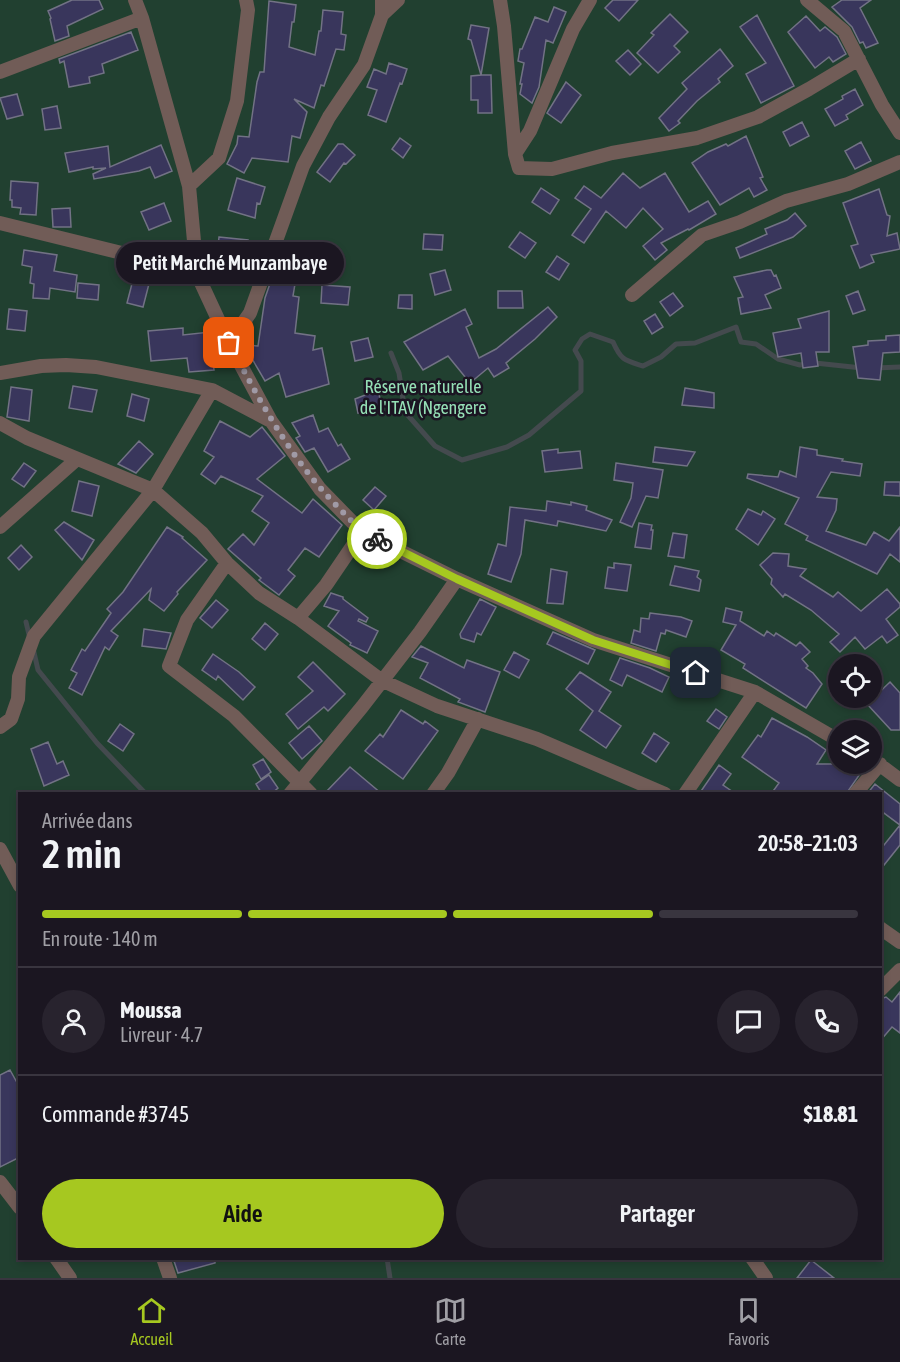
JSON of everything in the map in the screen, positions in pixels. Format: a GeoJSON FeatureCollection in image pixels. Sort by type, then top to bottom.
{"type":"FeatureCollection","features":[{"type":"Feature","properties":{"kind":"street"},"geometry":{"type":"LineString","coordinates":[[135,0],[189,186],[197,274],[229,343],[271,421],[320,489],[362,532],[457,579],[593,640],[755,692],[828,734]]}},
{"type":"Feature","properties":{"kind":"street"},"geometry":{"type":"LineString","coordinates":[[189,186],[219,158],[237,101],[248,10],[246,0]]}},
{"type":"Feature","properties":{"kind":"street"},"geometry":{"type":"LineString","coordinates":[[229,343],[250,313],[303,166],[329,117],[364,65],[382,15],[382,0]]}},
{"type":"Feature","properties":{"kind":"street"},"geometry":{"type":"LineString","coordinates":[[382,15],[398,0]]}},
{"type":"Feature","properties":{"kind":"street"},"geometry":{"type":"LineString","coordinates":[[500,0],[515,154],[519,168],[552,169],[612,153],[697,138],[758,117],[859,59]]}},
{"type":"Feature","properties":{"kind":"street"},"geometry":{"type":"LineString","coordinates":[[515,154],[530,131],[573,29],[590,0]]}},
{"type":"Feature","properties":{"kind":"street"},"geometry":{"type":"LineString","coordinates":[[807,0],[844,31],[882,105],[900,133]]}},
{"type":"Feature","properties":{"kind":"street"},"geometry":{"type":"LineString","coordinates":[[0,72],[142,18]]}},
{"type":"Feature","properties":{"kind":"street"},"geometry":{"type":"LineString","coordinates":[[632,295],[702,235],[740,222],[786,201],[848,184],[900,162]]}},
{"type":"Feature","properties":{"kind":"street"},"geometry":{"type":"LineString","coordinates":[[0,223],[197,274]]}},
{"type":"Feature","properties":{"kind":"street"},"geometry":{"type":"LineString","coordinates":[[0,373],[41,366],[96,367],[212,390],[271,421]]}},
{"type":"Feature","properties":{"kind":"street"},"geometry":{"type":"LineString","coordinates":[[0,727],[10,719],[18,699],[19,677],[35,635],[153,490],[212,390]]}},
{"type":"Feature","properties":{"kind":"street"},"geometry":{"type":"LineString","coordinates":[[0,423],[27,438],[153,490],[202,532],[227,563],[259,593],[298,618],[381,681],[437,706],[547,743],[660,792]]}},
{"type":"Feature","properties":{"kind":"street"},"geometry":{"type":"LineString","coordinates":[[0,528],[77,459]]}},
{"type":"Feature","properties":{"kind":"street"},"geometry":{"type":"LineString","coordinates":[[298,618],[326,585],[362,532]]}},
{"type":"Feature","properties":{"kind":"street"},"geometry":{"type":"LineString","coordinates":[[227,563],[187,620],[169,666],[234,716],[309,792]]}},
{"type":"Feature","properties":{"kind":"street"},"geometry":{"type":"LineString","coordinates":[[292,792],[347,726],[420,632],[457,579]]}},
{"type":"Feature","properties":{"kind":"street"},"geometry":{"type":"LineString","coordinates":[[686,792],[755,692]]}},
{"type":"Feature","properties":{"kind":"street"},"geometry":{"type":"LineString","coordinates":[[434,792],[448,773],[478,719]]}},
{"type":"Feature","properties":{"kind":"street"},"geometry":{"type":"LineString","coordinates":[[882,766],[900,780]]}},
{"type":"Feature","properties":{"kind":"street"},"geometry":{"type":"LineString","coordinates":[[856,792],[868,774]]}},
{"type":"Feature","properties":{"kind":"street"},"geometry":{"type":"LineString","coordinates":[[0,849],[18,882]]}},
{"type":"Feature","properties":{"kind":"street"},"geometry":{"type":"LineString","coordinates":[[882,929],[900,942]]}},
{"type":"Feature","properties":{"kind":"street"},"geometry":{"type":"LineString","coordinates":[[882,988],[900,970]]}},
{"type":"Feature","properties":{"kind":"street"},"geometry":{"type":"LineString","coordinates":[[0,1182],[18,1205]]}},
{"type":"Feature","properties":{"kind":"street"},"geometry":{"type":"LineString","coordinates":[[57,1260],[70,1278]]}},
{"type":"Feature","properties":{"kind":"street"},"geometry":{"type":"LineString","coordinates":[[164,1260],[170,1278]]}},
{"type":"Feature","properties":{"kind":"street"},"geometry":{"type":"LineString","coordinates":[[753,1260],[766,1278]]}},
{"type":"Feature","properties":{"kind":"green space","name":"Réserve naturelle de l'ITAV (Ngengere"},"geometry":{"type":"Polygon","coordinates":[[[0,0],[900,0],[900,1278],[0,1278],[0,0]]]}},
{"type":"Feature","properties":{"kind":"building"},"geometry":{"type":"Polygon","coordinates":[[[72,0],[99,0],[103,9],[67,26],[69,36],[55,41],[48,11],[72,0]]]}},
{"type":"Feature","properties":{"kind":"building"},"geometry":{"type":"Polygon","coordinates":[[[613,0],[638,0],[619,21],[605,8],[613,0]]]}},
{"type":"Feature","properties":{"kind":"building"},"geometry":{"type":"Polygon","coordinates":[[[842,0],[871,0],[860,8],[878,43],[866,48],[863,42],[860,43],[852,27],[832,7],[842,0]]]}},
{"type":"Feature","properties":{"kind":"building"},"geometry":{"type":"Polygon","coordinates":[[[269,1],[296,5],[289,47],[315,55],[323,10],[343,12],[341,34],[346,35],[344,50],[336,49],[314,108],[294,99],[307,112],[300,138],[292,136],[288,162],[252,158],[244,173],[227,164],[237,144],[238,136],[249,137],[257,82],[260,72],[264,72],[269,1]]]}},
{"type":"Feature","properties":{"kind":"building"},"geometry":{"type":"Polygon","coordinates":[[[554,7],[566,12],[553,43],[546,40],[539,87],[532,103],[520,94],[524,63],[518,61],[520,49],[522,49],[535,17],[548,22],[554,7]]]}},
{"type":"Feature","properties":{"kind":"building"},"geometry":{"type":"Polygon","coordinates":[[[670,14],[688,32],[674,46],[680,52],[658,73],[637,53],[654,35],[651,33],[670,14]]]}},
{"type":"Feature","properties":{"kind":"building"},"geometry":{"type":"Polygon","coordinates":[[[757,15],[794,86],[761,103],[746,74],[766,63],[740,27],[757,15]]]}},
{"type":"Feature","properties":{"kind":"building"},"geometry":{"type":"Polygon","coordinates":[[[806,16],[820,31],[825,27],[837,37],[846,54],[833,62],[829,57],[815,68],[788,32],[806,16]]]}},
{"type":"Feature","properties":{"kind":"building"},"geometry":{"type":"Polygon","coordinates":[[[471,25],[489,28],[481,75],[471,40],[468,39],[471,25]]]}},
{"type":"Feature","properties":{"kind":"building"},"geometry":{"type":"Polygon","coordinates":[[[131,32],[138,50],[102,64],[104,73],[89,77],[90,83],[69,87],[64,61],[60,63],[59,59],[131,32]]]}},
{"type":"Feature","properties":{"kind":"building"},"geometry":{"type":"Polygon","coordinates":[[[720,49],[733,66],[718,79],[720,82],[678,121],[680,123],[669,131],[659,118],[687,89],[682,83],[720,49]]]}},
{"type":"Feature","properties":{"kind":"building"},"geometry":{"type":"Polygon","coordinates":[[[628,50],[641,64],[630,75],[616,61],[628,50]]]}},
{"type":"Feature","properties":{"kind":"building"},"geometry":{"type":"Polygon","coordinates":[[[389,63],[407,69],[386,122],[368,115],[377,90],[367,87],[374,69],[386,74],[389,63]]]}},
{"type":"Feature","properties":{"kind":"building"},"geometry":{"type":"Polygon","coordinates":[[[491,75],[492,113],[478,113],[478,100],[471,100],[471,76],[491,75]]]}},
{"type":"Feature","properties":{"kind":"building"},"geometry":{"type":"Polygon","coordinates":[[[566,82],[581,95],[561,123],[547,113],[566,82]]]}},
{"type":"Feature","properties":{"kind":"building"},"geometry":{"type":"Polygon","coordinates":[[[855,89],[863,105],[846,115],[848,119],[835,126],[825,109],[855,89]]]}},
{"type":"Feature","properties":{"kind":"building"},"geometry":{"type":"Polygon","coordinates":[[[17,94],[23,115],[7,119],[0,98],[17,94]]]}},
{"type":"Feature","properties":{"kind":"building"},"geometry":{"type":"Polygon","coordinates":[[[57,106],[61,128],[45,130],[42,109],[57,106]]]}},
{"type":"Feature","properties":{"kind":"building"},"geometry":{"type":"Polygon","coordinates":[[[802,122],[809,136],[790,146],[783,132],[802,122]]]}},
{"type":"Feature","properties":{"kind":"building"},"geometry":{"type":"Polygon","coordinates":[[[746,136],[763,177],[760,178],[767,190],[754,197],[749,188],[720,205],[692,163],[708,152],[726,144],[728,146],[746,136]]]}},
{"type":"Feature","properties":{"kind":"building"},"geometry":{"type":"Polygon","coordinates":[[[400,138],[411,146],[403,158],[392,149],[400,138]]]}},
{"type":"Feature","properties":{"kind":"building"},"geometry":{"type":"Polygon","coordinates":[[[861,142],[871,161],[855,169],[845,151],[861,142]]]}},
{"type":"Feature","properties":{"kind":"building"},"geometry":{"type":"Polygon","coordinates":[[[338,144],[343,144],[355,155],[346,164],[344,163],[330,182],[317,172],[338,144]]]}},
{"type":"Feature","properties":{"kind":"building"},"geometry":{"type":"Polygon","coordinates":[[[161,145],[172,171],[155,178],[150,167],[94,179],[93,174],[106,168],[93,169],[93,167],[69,172],[65,153],[108,146],[110,167],[161,145]]]}},
{"type":"Feature","properties":{"kind":"building"},"geometry":{"type":"Polygon","coordinates":[[[623,173],[640,188],[665,173],[689,212],[708,201],[716,214],[661,243],[667,250],[655,260],[643,246],[663,229],[643,208],[626,228],[606,211],[584,243],[572,235],[591,209],[575,198],[584,186],[601,198],[623,173]]]}},
{"type":"Feature","properties":{"kind":"building"},"geometry":{"type":"Polygon","coordinates":[[[237,178],[265,187],[260,204],[257,203],[255,218],[228,210],[237,178]]]}},
{"type":"Feature","properties":{"kind":"building"},"geometry":{"type":"Polygon","coordinates":[[[11,181],[38,183],[36,215],[20,214],[21,208],[12,207],[11,181]]]}},
{"type":"Feature","properties":{"kind":"building"},"geometry":{"type":"Polygon","coordinates":[[[541,188],[559,200],[550,214],[532,202],[541,188]]]}},
{"type":"Feature","properties":{"kind":"building"},"geometry":{"type":"Polygon","coordinates":[[[879,189],[887,215],[890,216],[887,236],[897,233],[900,249],[871,255],[874,262],[860,268],[851,246],[858,244],[843,203],[879,189]]]}},
{"type":"Feature","properties":{"kind":"building"},"geometry":{"type":"Polygon","coordinates":[[[164,203],[171,221],[149,230],[141,212],[164,203]]]}},
{"type":"Feature","properties":{"kind":"building"},"geometry":{"type":"Polygon","coordinates":[[[70,208],[71,227],[53,227],[52,209],[70,208]]]}},
{"type":"Feature","properties":{"kind":"building"},"geometry":{"type":"Polygon","coordinates":[[[795,213],[806,226],[793,237],[740,258],[736,248],[767,234],[765,229],[787,220],[795,213]]]}},
{"type":"Feature","properties":{"kind":"building"},"geometry":{"type":"Polygon","coordinates":[[[520,232],[536,243],[525,258],[509,247],[520,232]]]}},
{"type":"Feature","properties":{"kind":"building"},"geometry":{"type":"Polygon","coordinates":[[[424,234],[443,235],[442,250],[423,249],[424,234]]]}},
{"type":"Feature","properties":{"kind":"building"},"geometry":{"type":"Polygon","coordinates":[[[219,237],[248,240],[246,258],[217,255],[219,237]]]}},
{"type":"Feature","properties":{"kind":"building"},"geometry":{"type":"Polygon","coordinates":[[[24,250],[57,255],[54,271],[77,275],[75,292],[50,288],[49,299],[33,298],[34,284],[30,283],[32,267],[22,265],[24,250]]]}},
{"type":"Feature","properties":{"kind":"building"},"geometry":{"type":"Polygon","coordinates":[[[557,256],[569,264],[559,280],[546,272],[557,256]]]}},
{"type":"Feature","properties":{"kind":"building"},"geometry":{"type":"Polygon","coordinates":[[[286,258],[299,260],[293,296],[299,297],[295,333],[315,336],[313,350],[322,348],[329,384],[286,397],[279,373],[265,381],[244,345],[258,346],[265,298],[274,272],[283,273],[286,258]]]}},
{"type":"Feature","properties":{"kind":"building"},"geometry":{"type":"Polygon","coordinates":[[[445,270],[451,290],[435,295],[430,274],[445,270]]]}},
{"type":"Feature","properties":{"kind":"building"},"geometry":{"type":"Polygon","coordinates":[[[771,270],[774,276],[776,275],[781,288],[765,295],[771,308],[741,314],[738,298],[743,297],[734,277],[771,270]]]}},
{"type":"Feature","properties":{"kind":"building"},"geometry":{"type":"Polygon","coordinates":[[[134,276],[150,280],[143,307],[127,303],[134,276]]]}},
{"type":"Feature","properties":{"kind":"building"},"geometry":{"type":"Polygon","coordinates":[[[78,283],[99,285],[98,300],[77,298],[78,283]]]}},
{"type":"Feature","properties":{"kind":"building"},"geometry":{"type":"Polygon","coordinates":[[[322,285],[350,287],[348,305],[321,303],[322,285]]]}},
{"type":"Feature","properties":{"kind":"building"},"geometry":{"type":"Polygon","coordinates":[[[498,291],[522,291],[523,308],[498,308],[498,291]]]}},
{"type":"Feature","properties":{"kind":"building"},"geometry":{"type":"Polygon","coordinates":[[[858,291],[865,310],[853,314],[846,296],[858,291]]]}},
{"type":"Feature","properties":{"kind":"building"},"geometry":{"type":"Polygon","coordinates":[[[673,293],[683,306],[670,316],[660,302],[673,293]]]}},
{"type":"Feature","properties":{"kind":"building"},"geometry":{"type":"Polygon","coordinates":[[[399,295],[412,295],[412,309],[398,308],[399,295]]]}},
{"type":"Feature","properties":{"kind":"building"},"geometry":{"type":"Polygon","coordinates":[[[548,307],[557,317],[506,363],[509,368],[494,377],[488,368],[470,383],[448,356],[423,370],[404,342],[465,309],[472,324],[466,327],[479,358],[496,349],[548,307]]]}},
{"type":"Feature","properties":{"kind":"building"},"geometry":{"type":"Polygon","coordinates":[[[9,309],[27,311],[25,331],[7,329],[9,309]]]}},
{"type":"Feature","properties":{"kind":"building"},"geometry":{"type":"Polygon","coordinates":[[[829,311],[829,352],[816,352],[818,366],[803,368],[801,353],[778,357],[773,333],[801,328],[798,319],[829,311]]]}},
{"type":"Feature","properties":{"kind":"building"},"geometry":{"type":"Polygon","coordinates":[[[655,314],[663,327],[652,334],[644,321],[655,314]]]}},
{"type":"Feature","properties":{"kind":"building"},"geometry":{"type":"Polygon","coordinates":[[[183,328],[183,335],[210,332],[214,370],[189,372],[187,358],[151,361],[148,331],[183,328]]]}},
{"type":"Feature","properties":{"kind":"building"},"geometry":{"type":"Polygon","coordinates":[[[900,335],[900,352],[883,353],[880,380],[858,378],[853,347],[868,345],[868,341],[886,340],[886,336],[900,335]]]}},
{"type":"Feature","properties":{"kind":"building"},"geometry":{"type":"Polygon","coordinates":[[[368,338],[373,357],[355,361],[351,342],[368,338]]]}},
{"type":"Feature","properties":{"kind":"building"},"geometry":{"type":"Polygon","coordinates":[[[73,386],[97,390],[92,412],[69,408],[73,386]]]}},
{"type":"Feature","properties":{"kind":"building"},"geometry":{"type":"Polygon","coordinates":[[[11,387],[32,390],[29,421],[7,417],[11,387]]]}},
{"type":"Feature","properties":{"kind":"building"},"geometry":{"type":"Polygon","coordinates":[[[685,388],[714,393],[714,408],[682,405],[685,388]]]}},
{"type":"Feature","properties":{"kind":"building"},"geometry":{"type":"Polygon","coordinates":[[[378,390],[382,407],[358,413],[355,399],[378,390]]]}},
{"type":"Feature","properties":{"kind":"building"},"geometry":{"type":"Polygon","coordinates":[[[132,394],[149,399],[144,421],[127,416],[132,394]]]}},
{"type":"Feature","properties":{"kind":"building"},"geometry":{"type":"Polygon","coordinates":[[[313,415],[319,432],[328,428],[338,446],[341,444],[350,459],[328,472],[314,448],[305,452],[296,438],[300,436],[292,423],[313,415]]]}},
{"type":"Feature","properties":{"kind":"building"},"geometry":{"type":"Polygon","coordinates":[[[220,421],[250,437],[262,427],[285,456],[257,479],[302,513],[313,499],[342,525],[319,557],[305,548],[288,570],[295,576],[279,595],[259,580],[261,578],[228,549],[243,534],[254,545],[269,523],[252,511],[263,496],[221,476],[215,484],[201,474],[214,457],[204,451],[220,421]]]}},
{"type":"Feature","properties":{"kind":"building"},"geometry":{"type":"Polygon","coordinates":[[[139,441],[153,454],[136,473],[118,464],[139,441]]]}},
{"type":"Feature","properties":{"kind":"building"},"geometry":{"type":"Polygon","coordinates":[[[655,447],[695,452],[687,466],[653,462],[655,447]]]}},
{"type":"Feature","properties":{"kind":"building"},"geometry":{"type":"Polygon","coordinates":[[[800,447],[817,450],[817,455],[862,464],[860,476],[831,472],[817,497],[837,499],[836,510],[826,531],[866,545],[874,532],[889,541],[900,527],[900,562],[890,554],[877,574],[806,540],[808,536],[785,524],[799,498],[747,478],[748,474],[778,477],[780,471],[796,477],[800,447]]]}},
{"type":"Feature","properties":{"kind":"building"},"geometry":{"type":"Polygon","coordinates":[[[558,449],[558,453],[580,451],[582,468],[545,472],[542,451],[558,449]]]}},
{"type":"Feature","properties":{"kind":"building"},"geometry":{"type":"Polygon","coordinates":[[[24,463],[36,471],[24,487],[12,479],[24,463]]]}},
{"type":"Feature","properties":{"kind":"building"},"geometry":{"type":"Polygon","coordinates":[[[616,463],[663,470],[658,498],[646,496],[632,527],[620,522],[631,498],[633,483],[614,480],[616,463]]]}},
{"type":"Feature","properties":{"kind":"building"},"geometry":{"type":"Polygon","coordinates":[[[79,481],[99,486],[92,516],[72,511],[79,481]]]}},
{"type":"Feature","properties":{"kind":"building"},"geometry":{"type":"Polygon","coordinates":[[[885,482],[900,482],[900,496],[884,495],[885,482]]]}},
{"type":"Feature","properties":{"kind":"building"},"geometry":{"type":"Polygon","coordinates":[[[375,487],[386,496],[374,510],[363,500],[375,487]]]}},
{"type":"Feature","properties":{"kind":"building"},"geometry":{"type":"Polygon","coordinates":[[[547,501],[571,505],[571,502],[587,506],[586,510],[612,520],[606,531],[558,521],[557,526],[525,520],[521,554],[511,582],[488,574],[498,544],[506,546],[510,507],[546,511],[547,501]]]}},
{"type":"Feature","properties":{"kind":"building"},"geometry":{"type":"Polygon","coordinates":[[[748,509],[761,515],[763,511],[775,519],[758,545],[736,529],[748,509]]]}},
{"type":"Feature","properties":{"kind":"building"},"geometry":{"type":"Polygon","coordinates":[[[64,522],[94,540],[82,560],[55,530],[64,522]]]}},
{"type":"Feature","properties":{"kind":"building"},"geometry":{"type":"Polygon","coordinates":[[[639,523],[652,525],[651,549],[635,547],[639,523]]]}},
{"type":"Feature","properties":{"kind":"building"},"geometry":{"type":"Polygon","coordinates":[[[167,527],[183,537],[207,560],[177,592],[178,594],[164,611],[149,600],[151,589],[111,631],[118,636],[109,650],[105,647],[82,695],[69,688],[77,673],[71,670],[82,649],[85,651],[111,613],[107,609],[123,592],[167,527]]]}},
{"type":"Feature","properties":{"kind":"building"},"geometry":{"type":"Polygon","coordinates":[[[673,533],[687,535],[684,558],[668,556],[673,533]]]}},
{"type":"Feature","properties":{"kind":"building"},"geometry":{"type":"Polygon","coordinates":[[[21,545],[32,557],[19,570],[8,558],[21,545]]]}},
{"type":"Feature","properties":{"kind":"building"},"geometry":{"type":"Polygon","coordinates":[[[773,553],[789,554],[788,566],[806,569],[800,576],[833,597],[838,592],[861,611],[887,589],[900,604],[900,607],[886,619],[898,635],[887,643],[882,636],[865,649],[855,637],[840,652],[830,642],[839,634],[811,610],[785,594],[783,597],[771,584],[772,579],[760,565],[773,553]]]}},
{"type":"Feature","properties":{"kind":"building"},"geometry":{"type":"Polygon","coordinates":[[[614,563],[631,565],[627,591],[605,588],[608,567],[614,568],[614,563]]]}},
{"type":"Feature","properties":{"kind":"building"},"geometry":{"type":"Polygon","coordinates":[[[675,566],[699,571],[697,577],[701,580],[699,591],[670,585],[675,566]]]}},
{"type":"Feature","properties":{"kind":"building"},"geometry":{"type":"Polygon","coordinates":[[[551,569],[567,572],[563,604],[547,603],[551,569]]]}},
{"type":"Feature","properties":{"kind":"building"},"geometry":{"type":"Polygon","coordinates":[[[331,593],[343,597],[368,618],[366,622],[359,619],[358,621],[378,631],[367,653],[350,645],[351,643],[328,626],[339,611],[324,606],[331,593]]]}},
{"type":"Feature","properties":{"kind":"building"},"geometry":{"type":"Polygon","coordinates":[[[480,599],[496,607],[481,635],[477,633],[474,642],[461,638],[460,634],[480,599]]]}},
{"type":"Feature","properties":{"kind":"building"},"geometry":{"type":"Polygon","coordinates":[[[216,600],[228,610],[212,628],[200,618],[216,600]]]}},
{"type":"Feature","properties":{"kind":"building"},"geometry":{"type":"Polygon","coordinates":[[[726,608],[742,612],[740,621],[764,636],[767,631],[774,636],[776,633],[796,646],[800,642],[810,652],[802,659],[808,666],[806,668],[822,684],[806,708],[743,668],[745,664],[721,650],[736,625],[723,622],[726,608]]]}},
{"type":"Feature","properties":{"kind":"building"},"geometry":{"type":"Polygon","coordinates":[[[650,613],[681,617],[692,621],[686,637],[666,630],[665,634],[661,633],[656,651],[631,643],[634,630],[640,632],[641,618],[649,619],[650,613]]]}},
{"type":"Feature","properties":{"kind":"building"},"geometry":{"type":"Polygon","coordinates":[[[265,623],[278,634],[265,650],[252,639],[265,623]]]}},
{"type":"Feature","properties":{"kind":"building"},"geometry":{"type":"Polygon","coordinates":[[[144,629],[171,633],[166,649],[142,646],[144,629]]]}},
{"type":"Feature","properties":{"kind":"building"},"geometry":{"type":"Polygon","coordinates":[[[553,632],[595,650],[588,664],[547,644],[553,632]]]}},
{"type":"Feature","properties":{"kind":"building"},"geometry":{"type":"Polygon","coordinates":[[[421,646],[464,668],[467,660],[500,672],[485,712],[458,702],[460,699],[420,678],[428,663],[412,657],[421,646]]]}},
{"type":"Feature","properties":{"kind":"building"},"geometry":{"type":"Polygon","coordinates":[[[514,652],[529,660],[519,678],[504,670],[514,652]]]}},
{"type":"Feature","properties":{"kind":"building"},"geometry":{"type":"Polygon","coordinates":[[[213,654],[239,672],[255,687],[243,700],[218,676],[216,680],[202,670],[213,654]]]}},
{"type":"Feature","properties":{"kind":"building"},"geometry":{"type":"Polygon","coordinates":[[[620,658],[669,677],[662,692],[627,675],[622,686],[610,680],[620,658]]]}},
{"type":"Feature","properties":{"kind":"building"},"geometry":{"type":"Polygon","coordinates":[[[313,662],[345,694],[328,711],[324,707],[298,729],[286,714],[313,691],[298,677],[313,662]]]}},
{"type":"Feature","properties":{"kind":"building"},"geometry":{"type":"Polygon","coordinates":[[[580,672],[611,692],[599,711],[621,726],[606,748],[580,730],[593,711],[566,689],[580,672]]]}},
{"type":"Feature","properties":{"kind":"building"},"geometry":{"type":"Polygon","coordinates":[[[890,682],[900,693],[900,730],[891,730],[871,708],[882,708],[882,690],[890,682]]]}},
{"type":"Feature","properties":{"kind":"building"},"geometry":{"type":"Polygon","coordinates":[[[716,709],[727,717],[719,729],[707,721],[716,709]]]}},
{"type":"Feature","properties":{"kind":"building"},"geometry":{"type":"Polygon","coordinates":[[[401,710],[423,724],[425,721],[438,731],[403,779],[365,751],[380,734],[383,737],[401,710]]]}},
{"type":"Feature","properties":{"kind":"building"},"geometry":{"type":"Polygon","coordinates":[[[772,718],[826,750],[817,764],[828,764],[828,774],[860,774],[847,792],[772,792],[779,783],[742,757],[758,735],[761,737],[772,718]]]}},
{"type":"Feature","properties":{"kind":"building"},"geometry":{"type":"Polygon","coordinates":[[[120,724],[134,734],[123,751],[108,741],[120,724]]]}},
{"type":"Feature","properties":{"kind":"building"},"geometry":{"type":"Polygon","coordinates":[[[309,726],[322,741],[302,759],[289,743],[309,726]]]}},
{"type":"Feature","properties":{"kind":"building"},"geometry":{"type":"Polygon","coordinates":[[[654,733],[669,743],[656,762],[642,753],[654,733]]]}},
{"type":"Feature","properties":{"kind":"building"},"geometry":{"type":"Polygon","coordinates":[[[48,742],[57,764],[63,761],[69,775],[44,786],[31,749],[48,742]]]}},
{"type":"Feature","properties":{"kind":"building"},"geometry":{"type":"Polygon","coordinates":[[[263,759],[271,772],[261,779],[253,765],[263,759]]]}},
{"type":"Feature","properties":{"kind":"building"},"geometry":{"type":"Polygon","coordinates":[[[719,765],[731,774],[723,785],[733,792],[700,792],[719,765]]]}},
{"type":"Feature","properties":{"kind":"building"},"geometry":{"type":"Polygon","coordinates":[[[350,767],[380,792],[326,792],[350,767]]]}},
{"type":"Feature","properties":{"kind":"building"},"geometry":{"type":"Polygon","coordinates":[[[269,775],[278,788],[273,792],[261,792],[256,784],[269,775]]]}},
{"type":"Feature","properties":{"kind":"building"},"geometry":{"type":"Polygon","coordinates":[[[875,784],[900,804],[900,825],[882,812],[882,792],[869,792],[875,784]]]}},
{"type":"Feature","properties":{"kind":"building"},"geometry":{"type":"Polygon","coordinates":[[[900,825],[900,845],[882,868],[882,848],[900,825]]]}},
{"type":"Feature","properties":{"kind":"building"},"geometry":{"type":"Polygon","coordinates":[[[900,992],[900,1033],[892,1027],[882,1039],[882,998],[886,997],[892,1002],[900,992]]]}},
{"type":"Feature","properties":{"kind":"building"},"geometry":{"type":"Polygon","coordinates":[[[10,1070],[18,1084],[18,1158],[0,1167],[0,1075],[10,1070]]]}},
{"type":"Feature","properties":{"kind":"building"},"geometry":{"type":"Polygon","coordinates":[[[174,1260],[215,1260],[215,1263],[178,1273],[174,1260]]]}},
{"type":"Feature","properties":{"kind":"building"},"geometry":{"type":"Polygon","coordinates":[[[811,1260],[834,1278],[797,1278],[811,1260]]]}},
{"type":"Feature","properties":{"kind":"waterway"},"geometry":{"type":"LineString","coordinates":[[391,353],[399,373],[405,412],[435,446],[462,460],[507,447],[529,435],[581,391],[581,361],[575,350],[582,339],[590,334],[613,342],[624,358],[643,366],[661,357],[676,344],[695,343],[736,327],[741,342],[756,344],[778,359],[800,365],[815,363],[862,368]]}},
{"type":"Feature","properties":{"kind":"waterway"},"geometry":{"type":"LineString","coordinates":[[875,368],[900,367]]}},
{"type":"Feature","properties":{"kind":"waterway"},"geometry":{"type":"LineString","coordinates":[[26,622],[30,639]]}},
{"type":"Feature","properties":{"kind":"waterway"},"geometry":{"type":"LineString","coordinates":[[33,648],[38,670],[97,743],[144,792]]}},
{"type":"Feature","properties":{"kind":"waterway"},"geometry":{"type":"LineString","coordinates":[[387,1260],[390,1278]]}},
{"type":"Feature","properties":{"kind":"way so far"},"geometry":{"type":"LineString","coordinates":[[229,343],[271,421],[320,489],[362,532],[377,539]]}},
{"type":"Feature","properties":{"kind":"place","name":"Petit Marché Munzambaye"},"geometry":{"type":"Point","coordinates":[229,343]}},
{"type":"Feature","properties":{"kind":"route"},"geometry":{"type":"LineString","coordinates":[[377,539],[457,579],[593,640],[696,673]]}}]}
